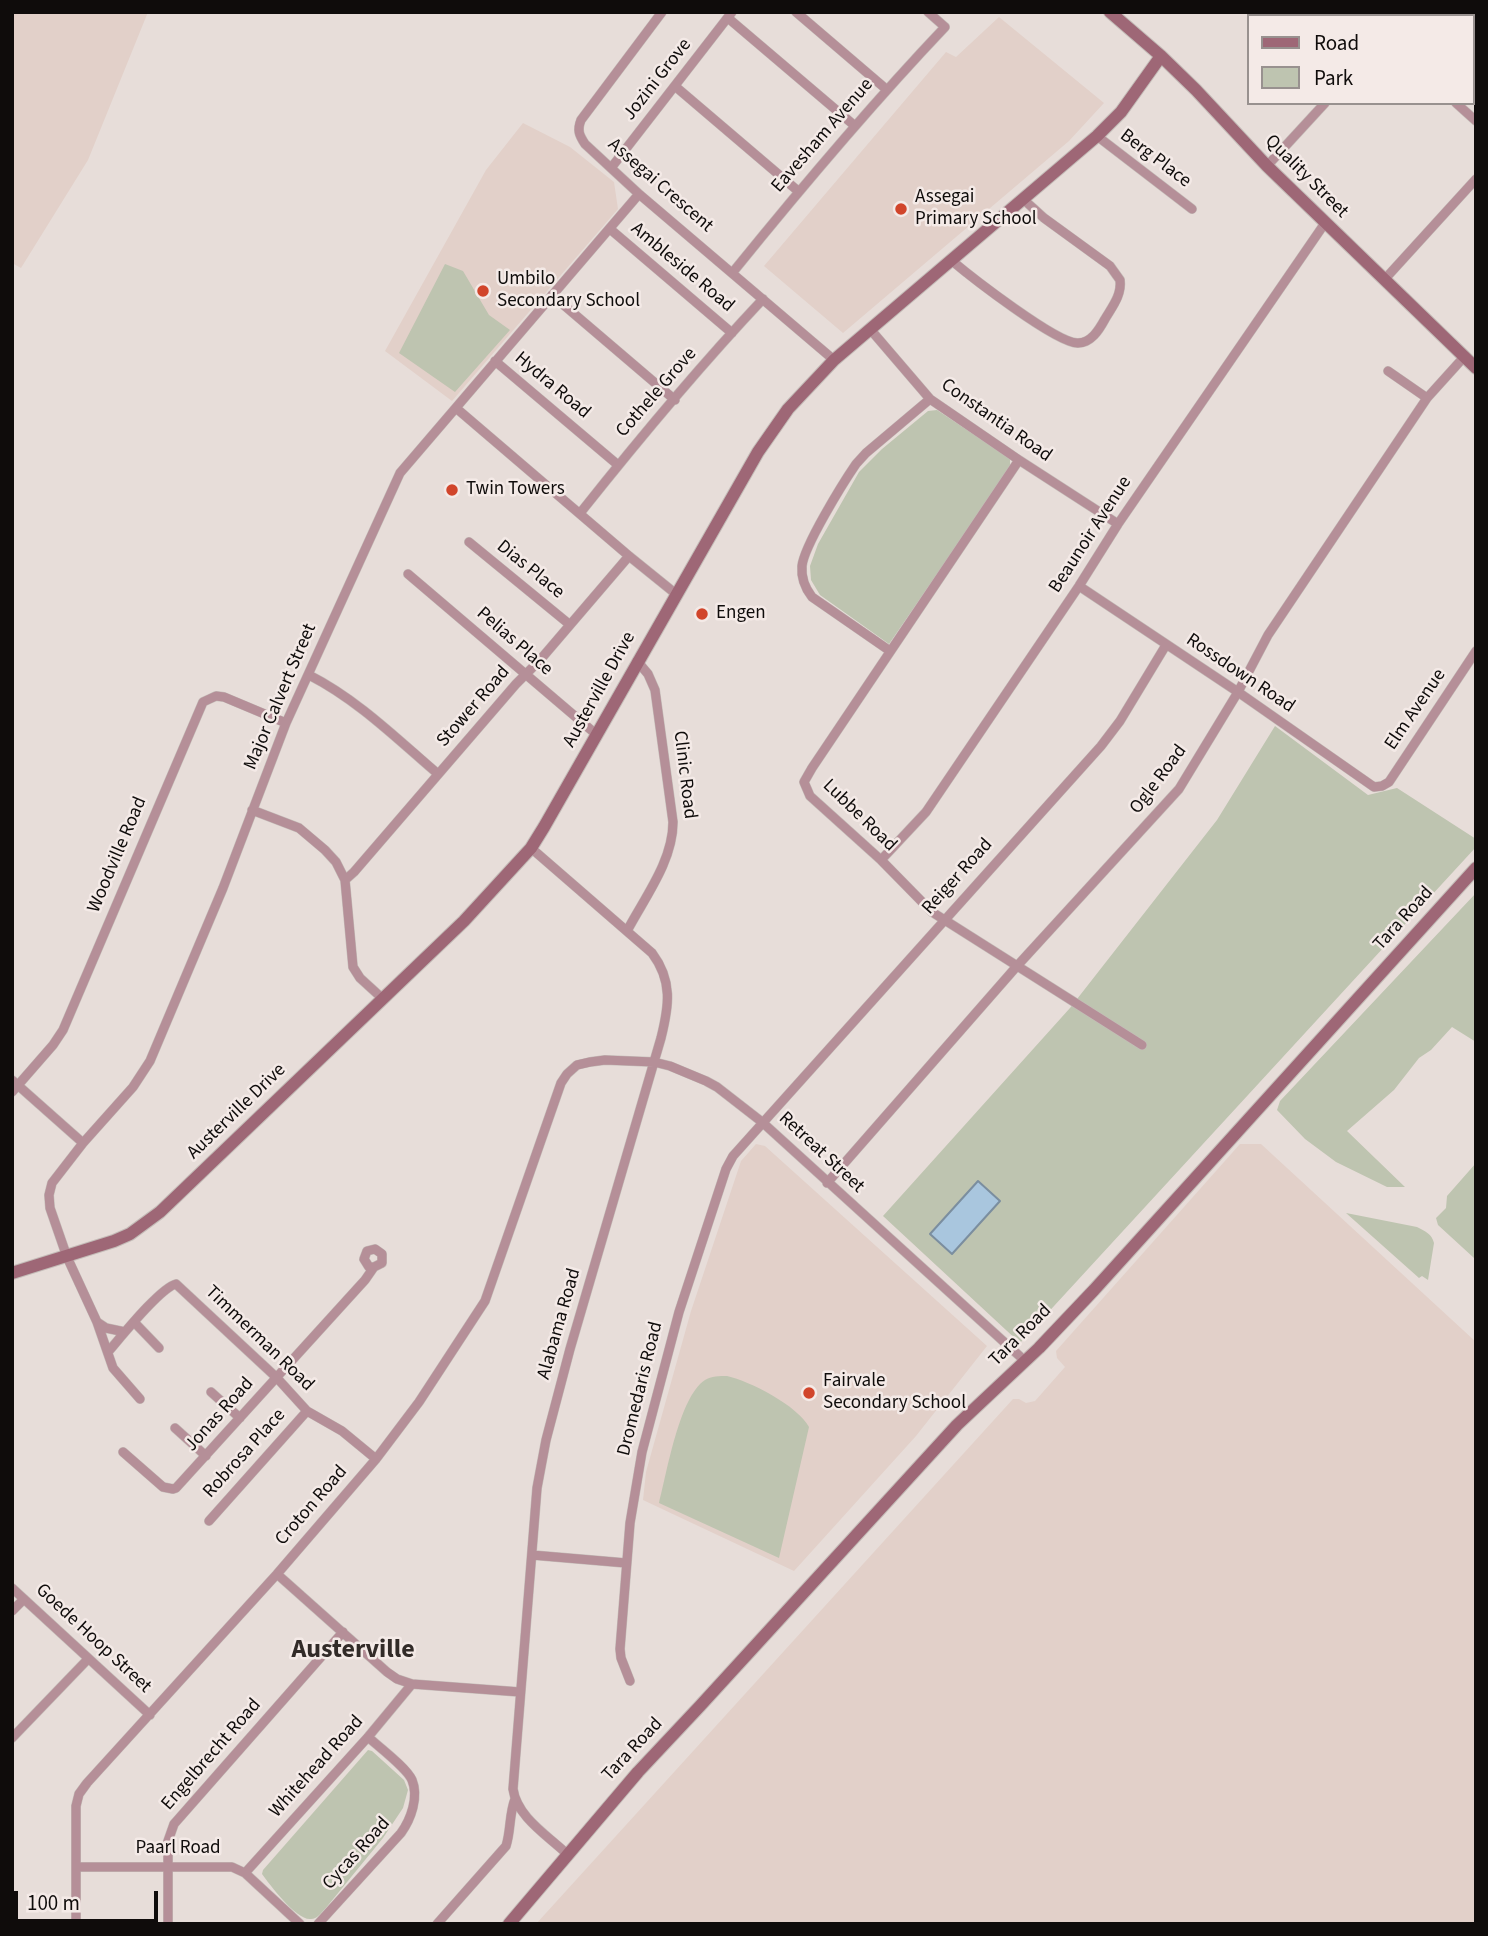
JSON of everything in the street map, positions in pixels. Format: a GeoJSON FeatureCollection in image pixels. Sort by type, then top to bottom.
{"type":"FeatureCollection","features":[{"type":"Feature","properties":{"kind":"street","name":"Assegai Crescent"},"geometry":{"type":"LineString","coordinates":[[662,12],[581,120],[578,127],[579,136],[639,194],[834,360]]}},
{"type":"Feature","properties":{"kind":"street"},"geometry":{"type":"LineString","coordinates":[[796,12],[886,89]]}},
{"type":"Feature","properties":{"kind":"street","name":"Eavesham Avenue"},"geometry":{"type":"LineString","coordinates":[[733,272],[798,191],[944,27],[928,12]]}},
{"type":"Feature","properties":{"kind":"street","name":"Quality Street"},"geometry":{"type":"LineString","coordinates":[[1110,12],[1196,90],[1266,166],[1476,368]]}},
{"type":"Feature","properties":{"kind":"street","name":"Jozini Grove"},"geometry":{"type":"LineString","coordinates":[[611,168],[730,15]]}},
{"type":"Feature","properties":{"kind":"street"},"geometry":{"type":"LineString","coordinates":[[730,15],[855,126]]}},
{"type":"Feature","properties":{"kind":"street","name":"Austerville Drive"},"geometry":{"type":"LineString","coordinates":[[12,1273],[114,1241],[145,1224],[464,921],[531,848],[767,438],[788,410],[834,360],[1097,136],[1121,112],[1161,56]]}},
{"type":"Feature","properties":{"kind":"street"},"geometry":{"type":"LineString","coordinates":[[676,87],[798,191]]}},
{"type":"Feature","properties":{"kind":"street"},"geometry":{"type":"LineString","coordinates":[[1266,166],[1323,105]]}},
{"type":"Feature","properties":{"kind":"street"},"geometry":{"type":"LineString","coordinates":[[1458,105],[1476,121]]}},
{"type":"Feature","properties":{"kind":"street","name":"Berg Place"},"geometry":{"type":"LineString","coordinates":[[1097,136],[1192,209]]}},
{"type":"Feature","properties":{"kind":"street"},"geometry":{"type":"LineString","coordinates":[[1384,279],[1474,185]]}},
{"type":"Feature","properties":{"kind":"street","name":"Major Calvert Street"},"geometry":{"type":"LineString","coordinates":[[139,1399],[113,1368],[97,1322],[67,1257],[50,1208],[52,1183],[83,1143],[133,1087],[150,1061],[223,888],[286,723],[397,479],[639,194]]}},
{"type":"Feature","properties":{"kind":"street"},"geometry":{"type":"LineString","coordinates":[[951,260],[1006,302],[1061,338],[1078,343],[1092,337],[1099,331],[1118,296],[1120,279],[1110,266],[1044,218],[1023,199]]}},
{"type":"Feature","properties":{"kind":"street","name":"Beaunoir Avenue"},"geometry":{"type":"LineString","coordinates":[[881,860],[926,812],[1118,524],[1325,223]]}},
{"type":"Feature","properties":{"kind":"street","name":"Ambleside Road"},"geometry":{"type":"LineString","coordinates":[[610,229],[732,332]]}},
{"type":"Feature","properties":{"kind":"street"},"geometry":{"type":"LineString","coordinates":[[552,295],[675,400]]}},
{"type":"Feature","properties":{"kind":"street","name":"Cothele Grove"},"geometry":{"type":"LineString","coordinates":[[580,512],[732,332],[764,299]]}},
{"type":"Feature","properties":{"kind":"street","name":"Constantia Road"},"geometry":{"type":"LineString","coordinates":[[870,329],[930,399],[1118,524]]}},
{"type":"Feature","properties":{"kind":"street","name":"Ogle Road"},"geometry":{"type":"LineString","coordinates":[[827,1183],[1017,967],[1172,797],[1238,692],[1268,635],[1427,398],[1464,356]]}},
{"type":"Feature","properties":{"kind":"street","name":"Hydra Road"},"geometry":{"type":"LineString","coordinates":[[495,361],[618,465]]}},
{"type":"Feature","properties":{"kind":"street"},"geometry":{"type":"LineString","coordinates":[[1388,372],[1427,398]]}},
{"type":"Feature","properties":{"kind":"street"},"geometry":{"type":"LineString","coordinates":[[890,652],[812,597],[806,589],[802,568],[807,548],[856,464],[930,399]]}},
{"type":"Feature","properties":{"kind":"street"},"geometry":{"type":"LineString","coordinates":[[456,408],[676,594]]}},
{"type":"Feature","properties":{"kind":"street","name":"Lubbe Road"},"geometry":{"type":"LineString","coordinates":[[1019,460],[804,782],[810,796],[881,860],[926,906],[1142,1045]]}},
{"type":"Feature","properties":{"kind":"street","name":"Dias Place"},"geometry":{"type":"LineString","coordinates":[[469,542],[569,624]]}},
{"type":"Feature","properties":{"kind":"street","name":"Stower Road"},"geometry":{"type":"LineString","coordinates":[[345,880],[629,556]]}},
{"type":"Feature","properties":{"kind":"street","name":"Pelias Place"},"geometry":{"type":"LineString","coordinates":[[408,575],[597,735]]}},
{"type":"Feature","properties":{"kind":"street","name":"Rossdown Road"},"geometry":{"type":"LineString","coordinates":[[1079,586],[1374,787],[1382,786]]}},
{"type":"Feature","properties":{"kind":"street","name":"Reiger Road"},"geometry":{"type":"LineString","coordinates":[[762,1122],[1101,746],[1166,645]]}},
{"type":"Feature","properties":{"kind":"street","name":"Elm Avenue"},"geometry":{"type":"LineString","coordinates":[[1382,786],[1394,775],[1476,651]]}},
{"type":"Feature","properties":{"kind":"street","name":"Clinic Road"},"geometry":{"type":"LineString","coordinates":[[627,931],[666,860],[673,835],[655,690],[648,674],[637,661]]}},
{"type":"Feature","properties":{"kind":"street"},"geometry":{"type":"LineString","coordinates":[[309,675],[359,706],[438,774]]}},
{"type":"Feature","properties":{"kind":"street","name":"Woodville Road"},"geometry":{"type":"LineString","coordinates":[[14,1086],[53,1045],[67,1021],[203,702],[216,696],[224,697],[286,723]]}},
{"type":"Feature","properties":{"kind":"street"},"geometry":{"type":"LineString","coordinates":[[252,810],[299,828],[336,862],[345,880],[353,967],[360,978],[383,999]]}},
{"type":"Feature","properties":{"kind":"street","name":"Alabama Road"},"geometry":{"type":"LineString","coordinates":[[436,1924],[506,1846],[509,1838],[511,1811],[515,1799],[513,1780],[537,1488],[546,1440],[666,1015],[667,982],[664,971],[652,953],[531,848]]}},
{"type":"Feature","properties":{"kind":"street","name":"Tara Road"},"geometry":{"type":"LineString","coordinates":[[509,1924],[638,1772],[957,1425],[1025,1361],[1094,1290],[1476,868]]}},
{"type":"Feature","properties":{"kind":"street","name":"Retreat Street"},"geometry":{"type":"LineString","coordinates":[[561,1083],[577,1065],[604,1060],[654,1062],[670,1066],[717,1087],[762,1122],[1025,1361]]}},
{"type":"Feature","properties":{"kind":"street","name":"Croton Road"},"geometry":{"type":"LineString","coordinates":[[76,1924],[76,1806],[79,1794],[277,1574],[376,1458],[419,1402],[485,1301],[561,1083]]}},
{"type":"Feature","properties":{"kind":"street"},"geometry":{"type":"LineString","coordinates":[[14,1086],[83,1143]]}},
{"type":"Feature","properties":{"kind":"street","name":"Dromedaris Road"},"geometry":{"type":"LineString","coordinates":[[630,1681],[620,1654],[630,1523],[642,1452],[679,1312],[726,1169],[739,1147],[762,1122]]}},
{"type":"Feature","properties":{"kind":"street","name":"Jonas Road"},"geometry":{"type":"LineString","coordinates":[[123,1451],[163,1487],[173,1489],[181,1485],[374,1268]]}},
{"type":"Feature","properties":{"kind":"street","name":"Timmerman Road"},"geometry":{"type":"LineString","coordinates":[[108,1352],[168,1287],[176,1284],[277,1378],[307,1411],[342,1431],[376,1458]]}},
{"type":"Feature","properties":{"kind":"street"},"geometry":{"type":"LineString","coordinates":[[97,1322],[106,1328],[125,1332]]}},
{"type":"Feature","properties":{"kind":"street"},"geometry":{"type":"LineString","coordinates":[[134,1322],[159,1348]]}},
{"type":"Feature","properties":{"kind":"street"},"geometry":{"type":"LineString","coordinates":[[211,1392],[240,1418]]}},
{"type":"Feature","properties":{"kind":"street","name":"Robrosa Place"},"geometry":{"type":"LineString","coordinates":[[209,1521],[307,1411]]}},
{"type":"Feature","properties":{"kind":"street"},"geometry":{"type":"LineString","coordinates":[[175,1428],[206,1457]]}},
{"type":"Feature","properties":{"kind":"street"},"geometry":{"type":"LineString","coordinates":[[532,1555],[626,1563]]}},
{"type":"Feature","properties":{"kind":"street"},"geometry":{"type":"LineString","coordinates":[[277,1574],[397,1679],[412,1684],[520,1692]]}},
{"type":"Feature","properties":{"kind":"street","name":"Goede Hoop Street"},"geometry":{"type":"LineString","coordinates":[[12,1588],[150,1715]]}},
{"type":"Feature","properties":{"kind":"street"},"geometry":{"type":"LineString","coordinates":[[12,1611],[24,1599]]}},
{"type":"Feature","properties":{"kind":"street","name":"Engelbrecht Road"},"geometry":{"type":"LineString","coordinates":[[168,1924],[168,1841],[174,1824],[343,1632]]}},
{"type":"Feature","properties":{"kind":"street"},"geometry":{"type":"LineString","coordinates":[[12,1738],[88,1659]]}},
{"type":"Feature","properties":{"kind":"street","name":"Whitehead Road"},"geometry":{"type":"LineString","coordinates":[[245,1873],[368,1737],[412,1684]]}},
{"type":"Feature","properties":{"kind":"street","name":"Cycas Road"},"geometry":{"type":"LineString","coordinates":[[318,1924],[401,1833],[412,1812],[412,1779],[368,1737]]}},
{"type":"Feature","properties":{"kind":"street"},"geometry":{"type":"LineString","coordinates":[[515,1799],[527,1817],[567,1854]]}},
{"type":"Feature","properties":{"kind":"street","name":"Paarl Road"},"geometry":{"type":"LineString","coordinates":[[77,1867],[232,1867],[245,1873],[300,1924]]}},
{"type":"Feature","properties":{"kind":"shaded area"},"geometry":{"type":"Polygon","coordinates":[[[12,12],[148,12],[88,160],[21,268],[12,263],[12,12]]]}},
{"type":"Feature","properties":{"kind":"shaded area","name":"Assegai Primary School"},"geometry":{"type":"Polygon","coordinates":[[[999,17],[1104,103],[1069,141],[843,333],[764,266],[946,52],[956,57],[999,17]]]}},
{"type":"Feature","properties":{"kind":"shaded area","name":"Umbilo Secondary School"},"geometry":{"type":"Polygon","coordinates":[[[523,123],[570,147],[614,182],[618,209],[452,401],[385,351],[486,170],[523,123]]]}},
{"type":"Feature","properties":{"kind":"shaded area","name":"Fairvale Secondary School"},"geometry":{"type":"Polygon","coordinates":[[[756,1144],[765,1146],[987,1346],[916,1436],[794,1571],[643,1500],[646,1472],[691,1311],[741,1161],[756,1144]]]}},
{"type":"Feature","properties":{"kind":"shaded area"},"geometry":{"type":"Polygon","coordinates":[[[1240,1144],[1261,1144],[1476,1342],[1476,1924],[536,1924],[1013,1399],[1026,1403],[1035,1401],[1065,1367],[1057,1358],[1056,1351],[1240,1144]]]}},
{"type":"Feature","properties":{"kind":"green space"},"geometry":{"type":"Polygon","coordinates":[[[445,264],[463,271],[489,315],[510,330],[455,392],[399,353],[445,264]]]}},
{"type":"Feature","properties":{"kind":"green space"},"geometry":{"type":"Polygon","coordinates":[[[937,410],[1010,458],[1010,468],[889,644],[820,595],[811,580],[810,566],[818,544],[859,472],[928,411],[937,410]]]}},
{"type":"Feature","properties":{"kind":"green space"},"geometry":{"type":"Polygon","coordinates":[[[1275,726],[1368,795],[1397,788],[1476,839],[1476,847],[1020,1343],[883,1216],[1070,1008],[1217,820],[1275,726]]]}},
{"type":"Feature","properties":{"kind":"green space"},"geometry":{"type":"Polygon","coordinates":[[[1476,893],[1476,1042],[1452,1027],[1431,1050],[1419,1058],[1394,1090],[1347,1131],[1405,1187],[1387,1187],[1336,1162],[1305,1139],[1277,1110],[1280,1101],[1476,893]]]}},
{"type":"Feature","properties":{"kind":"green space"},"geometry":{"type":"Polygon","coordinates":[[[1476,1163],[1474,1258],[1438,1225],[1436,1218],[1446,1208],[1447,1196],[1476,1163]]]}},
{"type":"Feature","properties":{"kind":"green space"},"geometry":{"type":"Polygon","coordinates":[[[1346,1213],[1417,1227],[1428,1233],[1434,1243],[1428,1280],[1422,1276],[1419,1278],[1346,1213]]]}},
{"type":"Feature","properties":{"kind":"green space"},"geometry":{"type":"Polygon","coordinates":[[[727,1376],[748,1383],[784,1403],[809,1427],[779,1558],[659,1503],[675,1437],[688,1402],[705,1380],[727,1376]]]}},
{"type":"Feature","properties":{"kind":"green space"},"geometry":{"type":"Polygon","coordinates":[[[368,1750],[404,1780],[408,1790],[403,1808],[383,1838],[319,1916],[305,1918],[291,1909],[277,1894],[262,1874],[263,1870],[368,1750]]]}},
{"type":"Feature","properties":{"kind":"water"},"geometry":{"type":"Polygon","coordinates":[[[978,1181],[1000,1201],[952,1254],[930,1234],[978,1181]]]}},
{"type":"Feature","properties":{"kind":"place","name":"Assegai Primary School"},"geometry":{"type":"Point","coordinates":[901,209]}},
{"type":"Feature","properties":{"kind":"place","name":"Umbilo Secondary School"},"geometry":{"type":"Point","coordinates":[483,291]}},
{"type":"Feature","properties":{"kind":"place","name":"Twin Towers"},"geometry":{"type":"Point","coordinates":[452,490]}},
{"type":"Feature","properties":{"kind":"place","name":"Engen"},"geometry":{"type":"Point","coordinates":[702,614]}},
{"type":"Feature","properties":{"kind":"place","name":"Fairvale Secondary School"},"geometry":{"type":"Point","coordinates":[809,1393]}},
{"type":"Feature","properties":{"kind":"district","name":"Austerville"},"geometry":{"type":"Point","coordinates":[353,1651]}}]}
